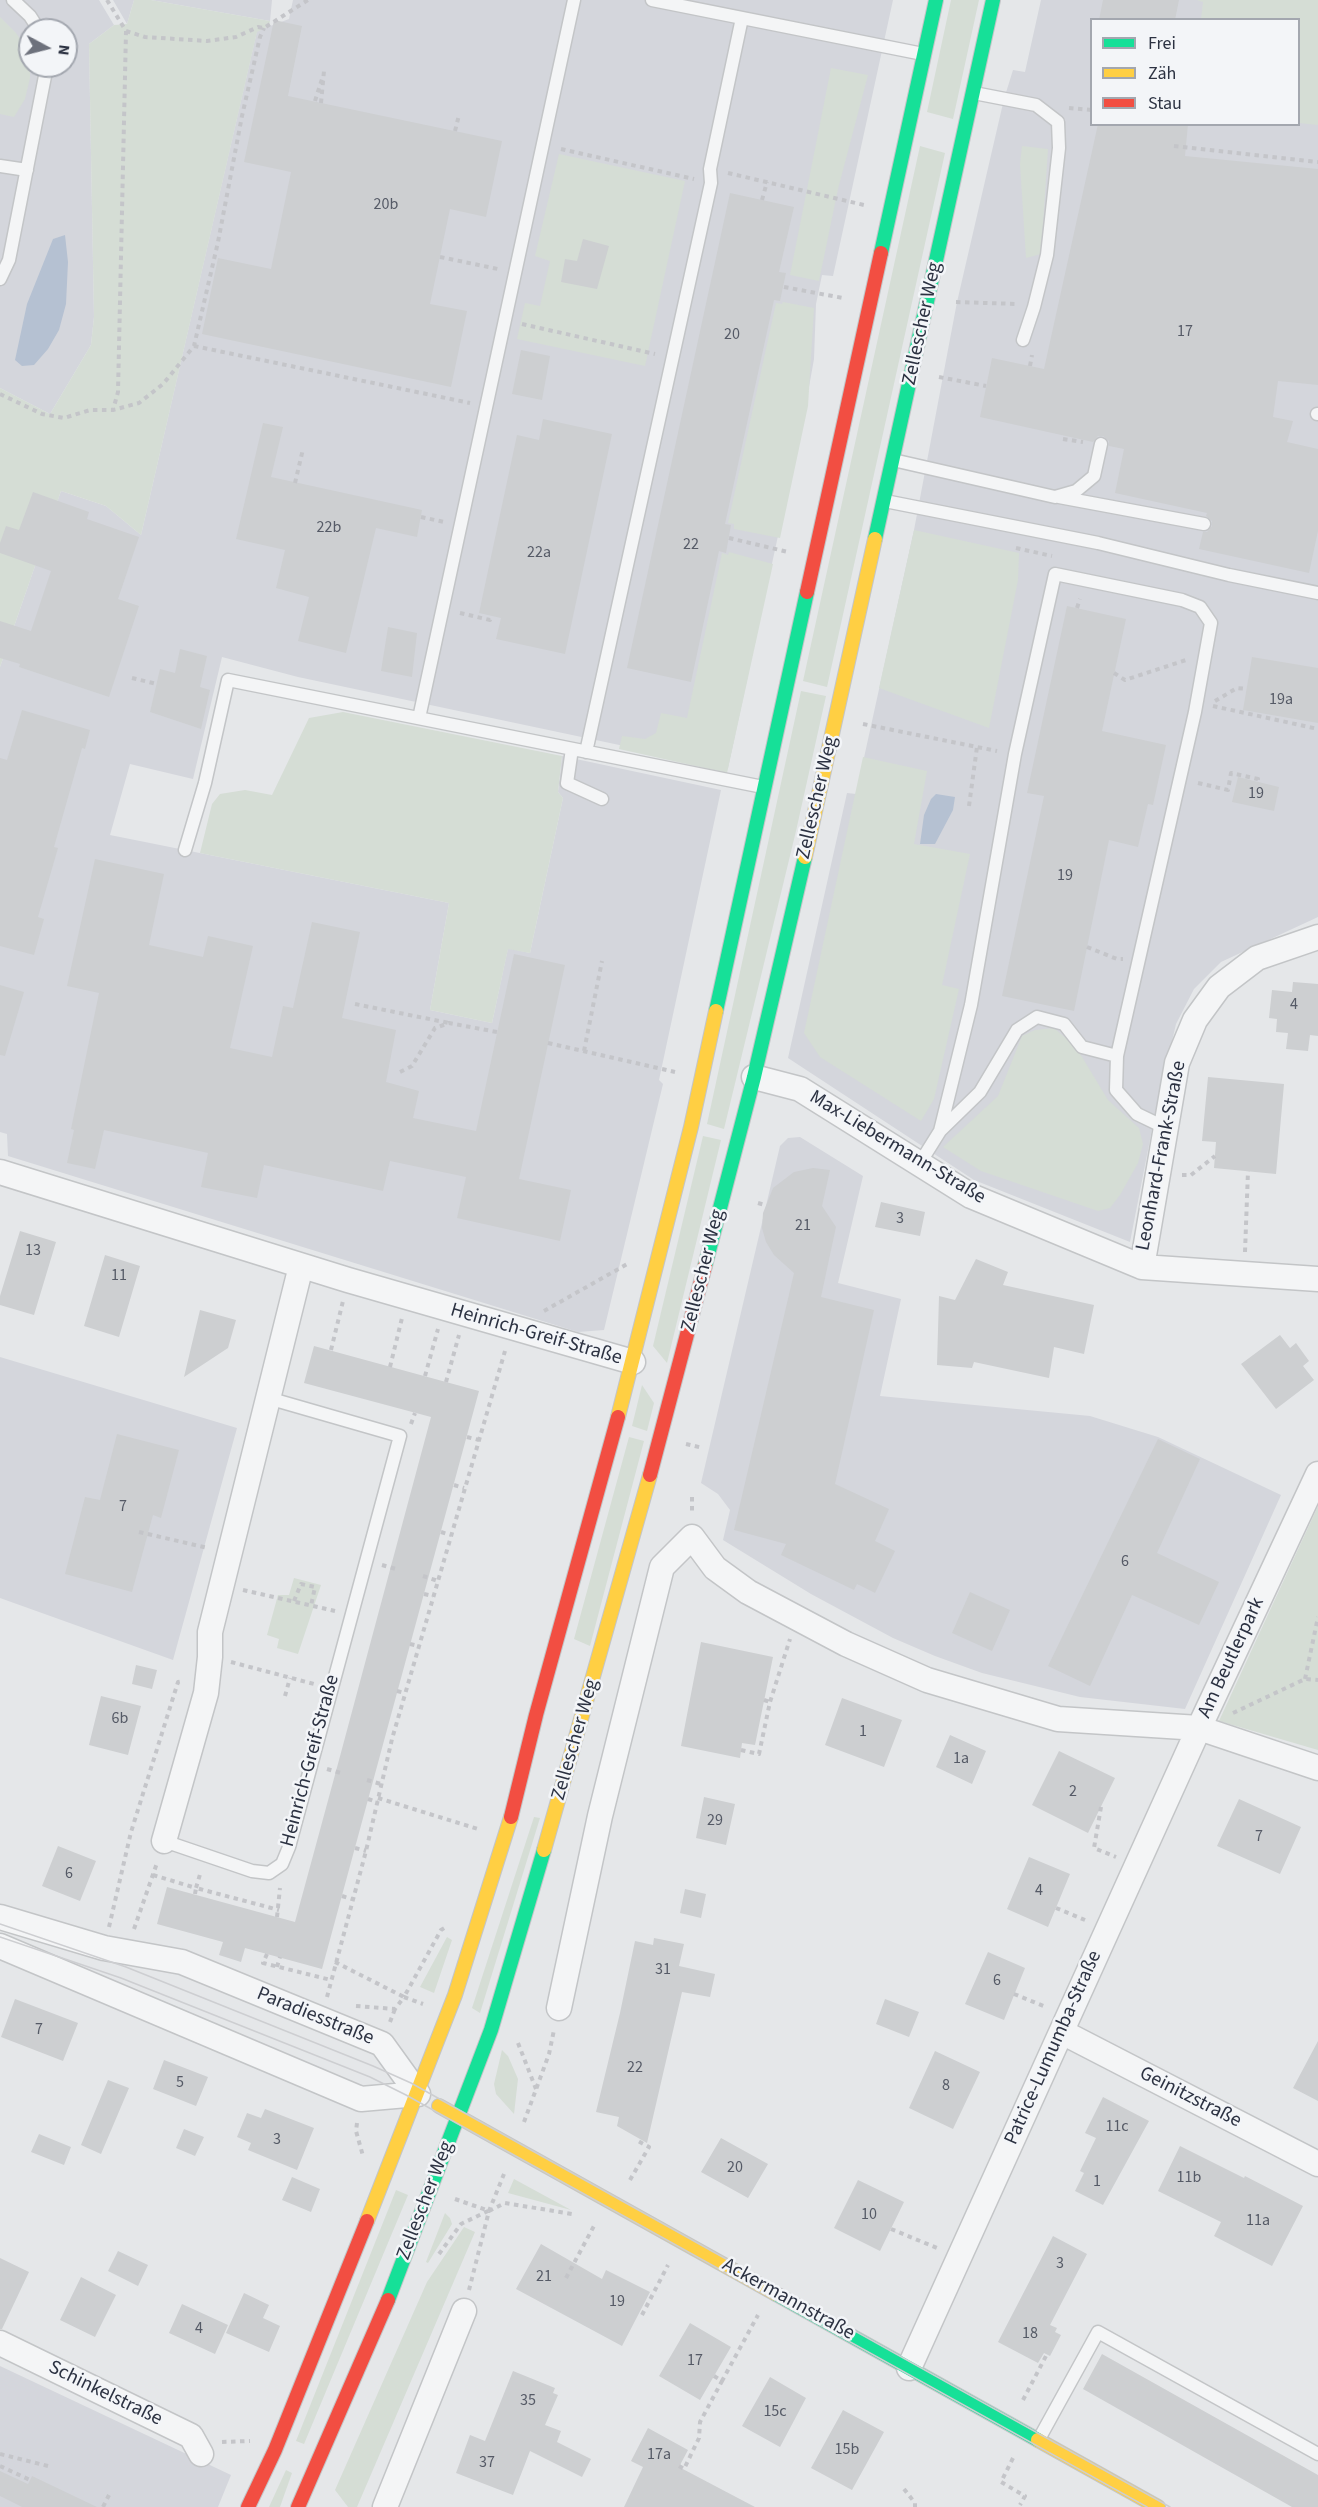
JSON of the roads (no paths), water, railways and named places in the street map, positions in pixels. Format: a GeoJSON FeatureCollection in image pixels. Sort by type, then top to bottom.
{"type":"FeatureCollection","features":[{"type":"Feature","properties":{"kind":"main road"},"geometry":{"type":"LineString","coordinates":[[248,2507],[274,2450],[418,2094],[455,1995],[505,1838],[633,1362],[702,1079],[936,0]]}},
{"type":"Feature","properties":{"kind":"main road","name":"Zellescher Weg"},"geometry":{"type":"LineString","coordinates":[[298,2507],[392,2291],[491,2031],[654,1461],[754,1077],[836,718],[993,0]]}},
{"type":"Feature","properties":{"kind":"main road","name":"Ackermannstraße"},"geometry":{"type":"LineString","coordinates":[[418,2094],[1158,2507]]}},
{"type":"Feature","properties":{"kind":"street","name":"Leonhard-Frank-Straße"},"geometry":{"type":"LineString","coordinates":[[1142,1267],[1177,1063],[1195,1020],[1219,987],[1257,958],[1318,937]]}},
{"type":"Feature","properties":{"kind":"street","name":"Max-Liebermann-Straße"},"geometry":{"type":"LineString","coordinates":[[754,1077],[800,1089],[971,1196],[1142,1267],[1318,1279]]}},
{"type":"Feature","properties":{"kind":"street","name":"Heinrich-Greif-Straße"},"geometry":{"type":"LineString","coordinates":[[1,1176],[408,1298],[633,1362]]}},
{"type":"Feature","properties":{"kind":"street","name":"Heinrich-Greif-Straße"},"geometry":{"type":"LineString","coordinates":[[164,1841],[206,1693],[210,1632],[301,1266]]}},
{"type":"Feature","properties":{"kind":"street","name":"Am Beutlerpark"},"geometry":{"type":"LineString","coordinates":[[1318,1474],[1199,1728],[1318,1768]]}},
{"type":"Feature","properties":{"kind":"street","name":"Zellescher Weg"},"geometry":{"type":"LineString","coordinates":[[559,2008],[600,1816],[662,1567],[692,1537],[715,1568],[748,1592],[796,1619],[927,1680],[1058,1719],[1199,1728]]}},
{"type":"Feature","properties":{"kind":"street","name":"Patrice-Lumumba-Straße"},"geometry":{"type":"LineString","coordinates":[[909,2368],[1199,1728]]}},
{"type":"Feature","properties":{"kind":"street","name":"Paradiesstraße"},"geometry":{"type":"LineString","coordinates":[[0,1917],[104,1948],[182,1962],[382,2044],[418,2094]]}},
{"type":"Feature","properties":{"kind":"street"},"geometry":{"type":"LineString","coordinates":[[0,1946],[361,2099],[418,2094]]}},
{"type":"Feature","properties":{"kind":"street","name":"Geinitzstraße"},"geometry":{"type":"LineString","coordinates":[[1065,2024],[1318,2164]]}},
{"type":"Feature","properties":{"kind":"street"},"geometry":{"type":"LineString","coordinates":[[385,2507],[464,2311]]}},
{"type":"Feature","properties":{"kind":"street","name":"Schinkelstraße"},"geometry":{"type":"LineString","coordinates":[[0,2343],[192,2436],[201,2454]]}},
{"type":"Feature","properties":{"kind":"lane"},"geometry":{"type":"LineString","coordinates":[[419,718],[573,0]]}},
{"type":"Feature","properties":{"kind":"lane"},"geometry":{"type":"LineString","coordinates":[[652,0],[924,55]]}},
{"type":"Feature","properties":{"kind":"lane"},"geometry":{"type":"LineString","coordinates":[[17,1],[31,18]]}},
{"type":"Feature","properties":{"kind":"lane"},"geometry":{"type":"LineString","coordinates":[[586,752],[711,183],[710,169],[742,18]]}},
{"type":"Feature","properties":{"kind":"lane"},"geometry":{"type":"LineString","coordinates":[[0,279],[9,260],[45,78]]}},
{"type":"Feature","properties":{"kind":"lane"},"geometry":{"type":"LineString","coordinates":[[973,93],[1036,105],[1058,122],[1059,148],[1047,255],[1023,340]]}},
{"type":"Feature","properties":{"kind":"lane"},"geometry":{"type":"LineString","coordinates":[[0,165],[27,170]]}},
{"type":"Feature","properties":{"kind":"lane"},"geometry":{"type":"LineString","coordinates":[[1055,497],[1076,491],[1094,476],[1101,444]]}},
{"type":"Feature","properties":{"kind":"lane"},"geometry":{"type":"LineString","coordinates":[[893,460],[1055,497],[1204,524]]}},
{"type":"Feature","properties":{"kind":"lane"},"geometry":{"type":"LineString","coordinates":[[884,501],[1098,543],[1229,575],[1318,593]]}},
{"type":"Feature","properties":{"kind":"lane"},"geometry":{"type":"LineString","coordinates":[[940,1131],[971,1005],[1015,754],[1055,574],[1182,600],[1200,607],[1211,624],[1207,653],[1117,1056],[1116,1090],[1137,1114],[1166,1121]]}},
{"type":"Feature","properties":{"kind":"lane"},"geometry":{"type":"LineString","coordinates":[[185,850],[205,783],[228,680],[765,788]]}},
{"type":"Feature","properties":{"kind":"lane"},"geometry":{"type":"LineString","coordinates":[[572,749],[567,783],[602,799]]}},
{"type":"Feature","properties":{"kind":"lane"},"geometry":{"type":"LineString","coordinates":[[920,1163],[940,1131],[980,1092],[1017,1030],[1037,1017],[1064,1024],[1082,1047],[1117,1056]]}},
{"type":"Feature","properties":{"kind":"lane","name":"Heinrich-Greif-Straße"},"geometry":{"type":"LineString","coordinates":[[164,1841],[252,1871],[269,1873],[282,1864],[289,1847],[350,1614],[400,1436],[268,1398]]}},
{"type":"Feature","properties":{"kind":"lane"},"geometry":{"type":"LineString","coordinates":[[1032,2437],[1098,2332],[1318,2454]]}},
{"type":"Feature","properties":{"kind":"water"},"geometry":{"type":"Polygon","coordinates":[[[65,235],[68,262],[66,304],[59,330],[48,349],[34,365],[22,366],[15,360],[27,304],[53,239],[65,235]]]}},
{"type":"Feature","properties":{"kind":"water"},"geometry":{"type":"Polygon","coordinates":[[[936,794],[955,797],[953,810],[935,844],[920,844],[924,815],[931,799],[936,794]]]}},
{"type":"Feature","properties":{"kind":"tram line"},"geometry":{"type":"LineString","coordinates":[[0,1924],[126,1967],[411,2083],[1170,2507]]}},
{"type":"Feature","properties":{"kind":"tram line"},"geometry":{"type":"LineString","coordinates":[[0,1937],[121,1978],[370,2077],[1147,2507]]}}]}
